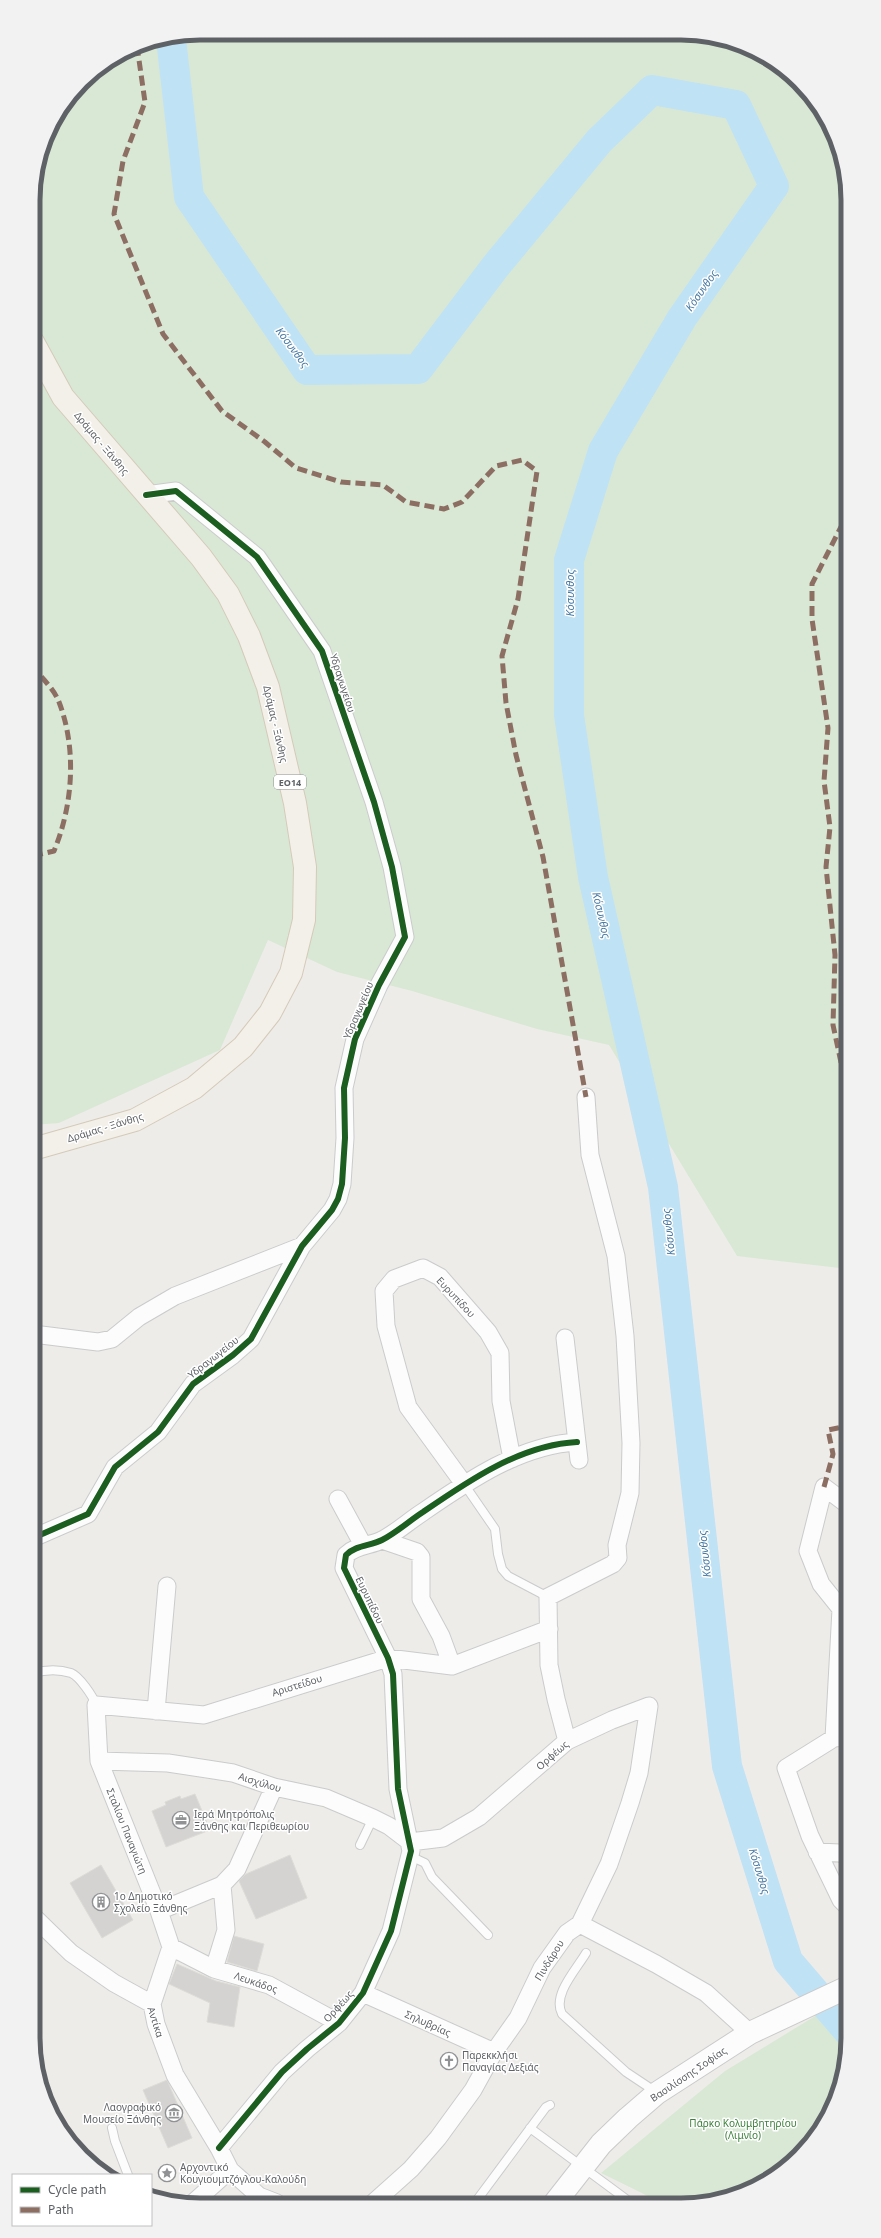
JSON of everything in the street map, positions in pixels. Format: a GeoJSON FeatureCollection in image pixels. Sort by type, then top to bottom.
{"type":"FeatureCollection","features":[{"type":"Feature","properties":{"kind":"main road","name":"Δράμας - Ξάνθης"},"geometry":{"type":"LineString","coordinates":[[40,355],[63,397],[201,557],[228,594],[249,636],[268,687],[296,810],[305,867],[304,920],[291,973],[270,1013],[243,1047],[194,1088],[135,1120],[40,1147]]}},
{"type":"Feature","properties":{"kind":"main road","name":"Βασιλίσσης Σοφίας"},"geometry":{"type":"LineString","coordinates":[[566,2198],[583,2168],[601,2144],[657,2093],[758,2028],[841,1990]]}},
{"type":"Feature","properties":{"kind":"street","name":"Υδραγωγείου"},"geometry":{"type":"LineString","coordinates":[[40,1535],[88,1514],[116,1467],[158,1432],[193,1384],[233,1355],[251,1339],[302,1246],[332,1210],[338,1199],[342,1184],[345,1138],[344,1088],[355,1039],[380,985],[405,938],[392,867],[374,802],[322,651],[256,557],[176,491],[146,495]]}},
{"type":"Feature","properties":{"kind":"street"},"geometry":{"type":"LineString","coordinates":[[568,1740],[556,1699],[549,1665],[548,1597],[613,1564],[618,1558],[617,1545],[630,1493],[631,1443],[616,1256],[590,1155],[586,1097]]}},
{"type":"Feature","properties":{"kind":"street"},"geometry":{"type":"LineString","coordinates":[[40,1335],[98,1342],[112,1339],[139,1317],[175,1296],[302,1246]]}},
{"type":"Feature","properties":{"kind":"street","name":"Ευρυπίδου"},"geometry":{"type":"LineString","coordinates":[[410,1849],[398,1789],[393,1674],[388,1658],[344,1568],[346,1555],[363,1545],[382,1540],[464,1484],[512,1459],[501,1401],[500,1353],[488,1332],[440,1277],[423,1268],[394,1279],[384,1291],[386,1326],[408,1407],[464,1484]]}},
{"type":"Feature","properties":{"kind":"street"},"geometry":{"type":"LineString","coordinates":[[565,1338],[579,1460]]}},
{"type":"Feature","properties":{"kind":"street"},"geometry":{"type":"LineString","coordinates":[[512,1459],[546,1448],[577,1442]]}},
{"type":"Feature","properties":{"kind":"street"},"geometry":{"type":"LineString","coordinates":[[841,1500],[824,1487],[808,1551],[821,1584],[841,1605]]}},
{"type":"Feature","properties":{"kind":"street"},"geometry":{"type":"LineString","coordinates":[[338,1499],[363,1545]]}},
{"type":"Feature","properties":{"kind":"street"},"geometry":{"type":"LineString","coordinates":[[382,1540],[417,1552],[421,1558],[421,1599],[441,1636],[452,1666]]}},
{"type":"Feature","properties":{"kind":"street"},"geometry":{"type":"LineString","coordinates":[[156,1711],[167,1586]]}},
{"type":"Feature","properties":{"kind":"street","name":"Αριστείδου"},"geometry":{"type":"LineString","coordinates":[[96,1704],[204,1715],[388,1658],[452,1666],[549,1629]]}},
{"type":"Feature","properties":{"kind":"street"},"geometry":{"type":"LineString","coordinates":[[96,1704],[99,1761]]}},
{"type":"Feature","properties":{"kind":"street","name":"Ορφέως"},"geometry":{"type":"LineString","coordinates":[[219,2148],[282,2072],[339,2023],[363,1993],[391,1931],[410,1849],[443,1838],[479,1817],[568,1740],[612,1720],[649,1706]]}},
{"type":"Feature","properties":{"kind":"street","name":"Πινδάρου"},"geometry":{"type":"LineString","coordinates":[[378,2198],[411,2170],[438,2138],[473,2090],[494,2052],[518,2018],[542,1968],[567,1933],[580,1924],[609,1864],[639,1774],[649,1706]]}},
{"type":"Feature","properties":{"kind":"street"},"geometry":{"type":"LineString","coordinates":[[841,1737],[786,1768],[817,1852],[841,1893]]}},
{"type":"Feature","properties":{"kind":"street","name":"Αισχύλου"},"geometry":{"type":"LineString","coordinates":[[99,1761],[168,1763],[207,1768],[233,1773],[274,1787],[326,1798],[389,1826],[410,1849]]}},
{"type":"Feature","properties":{"kind":"street","name":"Σταλίου Παναγιώτη"},"geometry":{"type":"LineString","coordinates":[[99,1761],[159,1911],[170,1947]]}},
{"type":"Feature","properties":{"kind":"street"},"geometry":{"type":"LineString","coordinates":[[159,1911],[222,1885],[237,1869],[274,1787]]}},
{"type":"Feature","properties":{"kind":"street"},"geometry":{"type":"LineString","coordinates":[[817,1852],[841,1853]]}},
{"type":"Feature","properties":{"kind":"street"},"geometry":{"type":"LineString","coordinates":[[214,1969],[226,1930],[222,1885]]}},
{"type":"Feature","properties":{"kind":"street","name":"Αντίκα"},"geometry":{"type":"LineString","coordinates":[[40,1923],[71,1953],[114,1983],[152,2004],[156,2024],[175,2076],[219,2148],[230,2170]]}},
{"type":"Feature","properties":{"kind":"street"},"geometry":{"type":"LineString","coordinates":[[580,1924],[656,1964],[706,1993],[758,2028]]}},
{"type":"Feature","properties":{"kind":"street"},"geometry":{"type":"LineString","coordinates":[[152,2004],[170,1947]]}},
{"type":"Feature","properties":{"kind":"street","name":"Λευκάδος"},"geometry":{"type":"LineString","coordinates":[[170,1947],[214,1969],[269,1984],[339,2023]]}},
{"type":"Feature","properties":{"kind":"street","name":"Σηλυβρίας"},"geometry":{"type":"LineString","coordinates":[[363,1993],[494,2052]]}},
{"type":"Feature","properties":{"kind":"street"},"geometry":{"type":"LineString","coordinates":[[198,2198],[230,2170],[259,2196],[265,2198]]}},
{"type":"Feature","properties":{"kind":"lane"},"geometry":{"type":"LineString","coordinates":[[464,1484],[495,1529],[498,1554],[502,1569],[508,1576],[548,1597]]}},
{"type":"Feature","properties":{"kind":"lane"},"geometry":{"type":"LineString","coordinates":[[40,1671],[44,1670],[72,1673],[93,1696],[96,1704]]}},
{"type":"Feature","properties":{"kind":"lane"},"geometry":{"type":"LineString","coordinates":[[360,1846],[373,1818]]}},
{"type":"Feature","properties":{"kind":"lane"},"geometry":{"type":"LineString","coordinates":[[410,1849],[425,1863],[432,1877],[488,1935]]}},
{"type":"Feature","properties":{"kind":"lane"},"geometry":{"type":"LineString","coordinates":[[586,1953],[559,1998],[558,2007],[562,2014],[626,2072],[657,2093]]}},
{"type":"Feature","properties":{"kind":"lane"},"geometry":{"type":"LineString","coordinates":[[478,2198],[546,2107],[550,2105]]}},
{"type":"Feature","properties":{"kind":"lane"},"geometry":{"type":"LineString","coordinates":[[112,2128],[128,2174]]}},
{"type":"Feature","properties":{"kind":"lane"},"geometry":{"type":"LineString","coordinates":[[530,2128],[624,2198]]}},
{"type":"Feature","properties":{"kind":"green space"},"geometry":{"type":"Polygon","coordinates":[[[190,40],[691,40],[722,45],[742,52],[770,67],[794,87],[820,120],[836,159],[841,190],[841,1268],[737,1256],[609,1045],[537,1029],[412,991],[337,972],[268,940],[220,1050],[59,1123],[40,1124],[40,190],[45,159],[52,139],[67,111],[87,87],[120,61],[159,45],[190,40]]]}},
{"type":"Feature","properties":{"kind":"green space","name":"Πάρκο Κολυμβητηρίου (Λιμνίο)"},"geometry":{"type":"Polygon","coordinates":[[[841,2000],[840,2059],[836,2079],[829,2099],[820,2118],[808,2135],[794,2151],[770,2171],[742,2186],[722,2193],[691,2198],[652,2198],[601,2173],[725,2071],[841,2000]]]}},
{"type":"Feature","properties":{"kind":"building","name":"Ιερά Μητρόπολις Ξάνθης και Περιθεωρίου"},"geometry":{"type":"Polygon","coordinates":[[[195,1794],[210,1830],[166,1847],[152,1811],[166,1805],[165,1802],[180,1796],[181,1799],[195,1794]]]}},
{"type":"Feature","properties":{"kind":"building"},"geometry":{"type":"Polygon","coordinates":[[[290,1855],[307,1898],[256,1919],[239,1881],[246,1874],[290,1855]]]}},
{"type":"Feature","properties":{"kind":"building","name":"1ο Δημοτικό Σχολείο Ξάνθης"},"geometry":{"type":"Polygon","coordinates":[[[101,1865],[133,1920],[102,1938],[70,1883],[101,1865]]]}},
{"type":"Feature","properties":{"kind":"building"},"geometry":{"type":"Polygon","coordinates":[[[234,1936],[264,1944],[257,1971],[227,1962],[234,1936]]]}},
{"type":"Feature","properties":{"kind":"building"},"geometry":{"type":"Polygon","coordinates":[[[177,1964],[216,1981],[240,1987],[234,2027],[207,2022],[210,2003],[169,1984],[177,1964]]]}},
{"type":"Feature","properties":{"kind":"building"},"geometry":{"type":"Polygon","coordinates":[[[167,2080],[192,2138],[168,2148],[143,2090],[167,2080]]]}},
{"type":"Feature","properties":{"kind":"waterway","name":"Κόσυνθος"},"geometry":{"type":"LineString","coordinates":[[171,43],[189,197],[307,370],[418,369],[495,267],[599,141],[652,90],[736,105],[774,186],[682,318],[603,451],[569,560],[569,715],[593,877],[663,1187],[727,1766],[788,1961],[841,2023]]}},
{"type":"Feature","properties":{"kind":"marked path"},"geometry":{"type":"LineString","coordinates":[[138,53],[145,102],[123,161],[114,214],[163,334],[222,411],[265,442],[296,468],[341,482],[383,485],[406,502],[444,509],[462,502],[496,466],[522,460],[537,471],[518,599],[502,656],[506,703],[516,755],[543,857],[586,1097]]}},
{"type":"Feature","properties":{"kind":"marked path"},"geometry":{"type":"LineString","coordinates":[[841,527],[812,584],[812,619],[828,728],[824,781],[830,827],[826,867],[835,955],[833,1025],[841,1062]]}},
{"type":"Feature","properties":{"kind":"marked path"},"geometry":{"type":"LineString","coordinates":[[40,676],[57,698],[65,720],[70,758],[70,777],[69,796],[65,815],[54,851],[40,854]]}},
{"type":"Feature","properties":{"kind":"marked path"},"geometry":{"type":"LineString","coordinates":[[824,1487],[833,1454],[828,1430],[841,1427]]}},
{"type":"Feature","properties":{"kind":"cycle path"},"geometry":{"type":"LineString","coordinates":[[40,1535],[88,1514],[115,1467],[158,1432],[193,1384],[233,1355],[251,1339],[302,1246],[332,1210],[338,1199],[342,1184],[345,1138],[344,1088],[355,1039],[379,985],[405,937],[392,867],[374,802],[322,651],[257,557],[176,491],[146,495]]}},
{"type":"Feature","properties":{"kind":"cycle path"},"geometry":{"type":"LineString","coordinates":[[219,2148],[282,2072],[339,2023],[363,1993],[391,1931],[411,1851],[398,1789],[393,1674],[388,1658],[344,1568],[346,1555],[354,1549],[377,1542],[387,1537],[458,1488],[496,1466],[535,1450],[577,1442]]}},
{"type":"Feature","properties":{"kind":"place","name":"Ιερά Μητρόπολις Ξάνθης και Περιθεωρίου"},"geometry":{"type":"Point","coordinates":[181,1820]}},
{"type":"Feature","properties":{"kind":"place","name":"1ο Δημοτικό Σχολείο Ξάνθης"},"geometry":{"type":"Point","coordinates":[101,1902]}},
{"type":"Feature","properties":{"kind":"place","name":"Παρεκκλήσι Παναγίας Δεξιάς"},"geometry":{"type":"Point","coordinates":[449,2061]}},
{"type":"Feature","properties":{"kind":"place","name":"Λαογραφικό Μουσείο Ξάνθης"},"geometry":{"type":"Point","coordinates":[174,2113]}},
{"type":"Feature","properties":{"kind":"place","name":"Αρχοντικό Κουγιουμτζόγλου-Καλούδη"},"geometry":{"type":"Point","coordinates":[167,2173]}}]}
